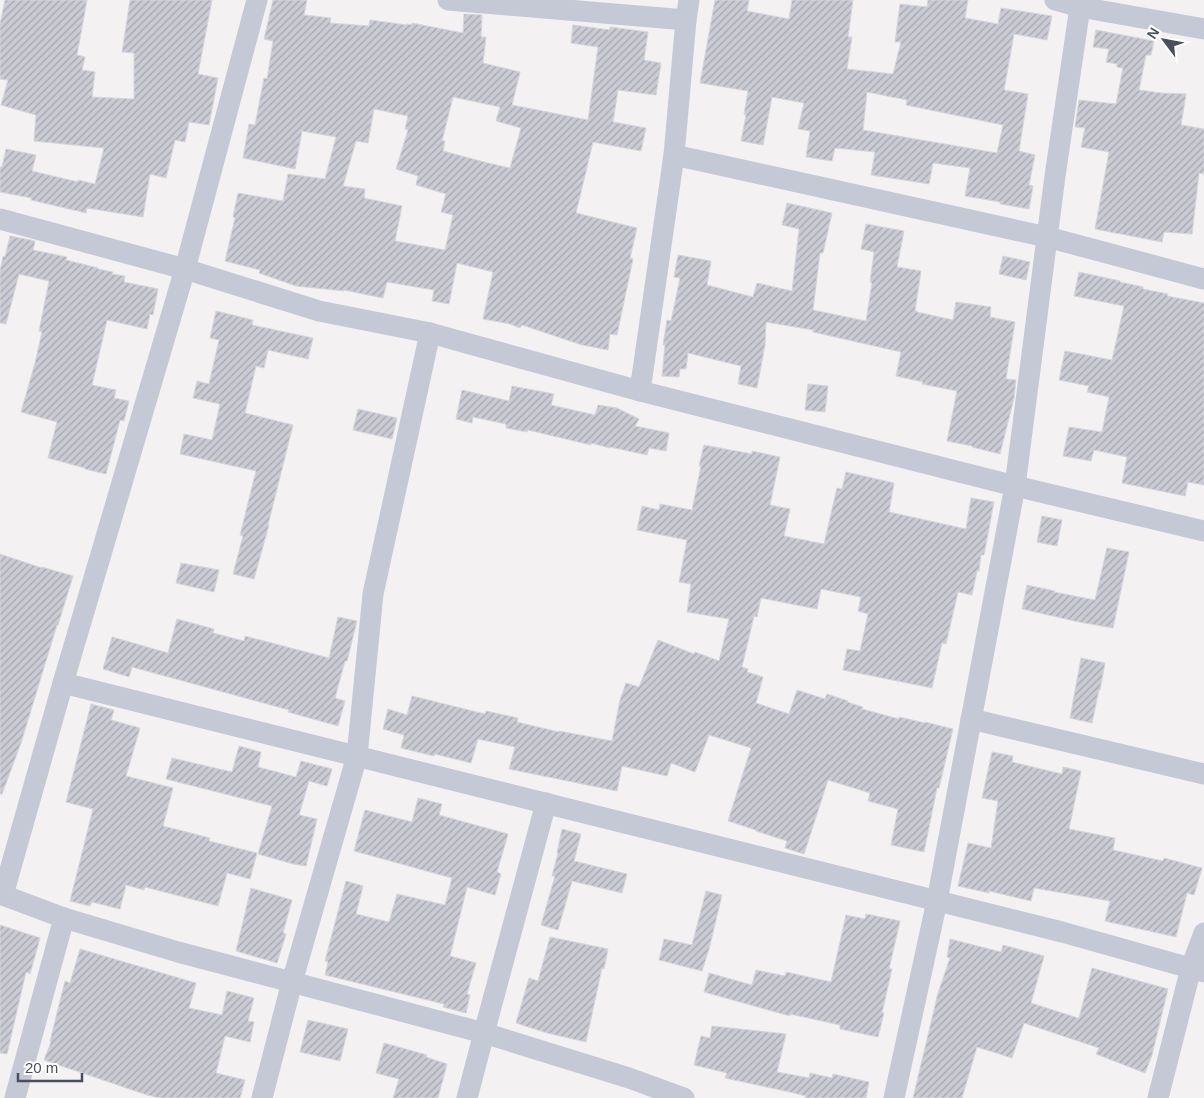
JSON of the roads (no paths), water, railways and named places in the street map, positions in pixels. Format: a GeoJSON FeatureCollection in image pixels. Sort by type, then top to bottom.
{"type":"FeatureCollection","features":[{"type":"Feature","properties":{"kind":"street"},"geometry":{"type":"LineString","coordinates":[[256,0],[185,269],[2,894],[64,918],[178,952],[484,1033],[629,1078],[684,1098]]}},
{"type":"Feature","properties":{"kind":"street"},"geometry":{"type":"LineString","coordinates":[[448,0],[688,10],[674,155],[640,390]]}},
{"type":"Feature","properties":{"kind":"street"},"geometry":{"type":"LineString","coordinates":[[894,1098],[937,901],[1015,486],[1047,237],[1064,2],[1204,30]]}},
{"type":"Feature","properties":{"kind":"street"},"geometry":{"type":"LineString","coordinates":[[674,155],[1047,237],[1204,279]]}},
{"type":"Feature","properties":{"kind":"street"},"geometry":{"type":"LineString","coordinates":[[0,218],[185,269],[319,311],[430,333],[640,390],[1015,486],[1204,531]]}},
{"type":"Feature","properties":{"kind":"street"},"geometry":{"type":"LineString","coordinates":[[262,1098],[292,982],[356,756],[373,594],[430,333]]}},
{"type":"Feature","properties":{"kind":"street"},"geometry":{"type":"LineString","coordinates":[[63,683],[1062,932],[1198,970]]}},
{"type":"Feature","properties":{"kind":"street"},"geometry":{"type":"LineString","coordinates":[[971,719],[1204,774]]}},
{"type":"Feature","properties":{"kind":"street"},"geometry":{"type":"LineString","coordinates":[[467,1098],[546,803]]}},
{"type":"Feature","properties":{"kind":"street"},"geometry":{"type":"LineString","coordinates":[[15,1098],[64,918]]}},
{"type":"Feature","properties":{"kind":"street"},"geometry":{"type":"LineString","coordinates":[[1158,1098],[1198,970],[1204,933]]}}]}
